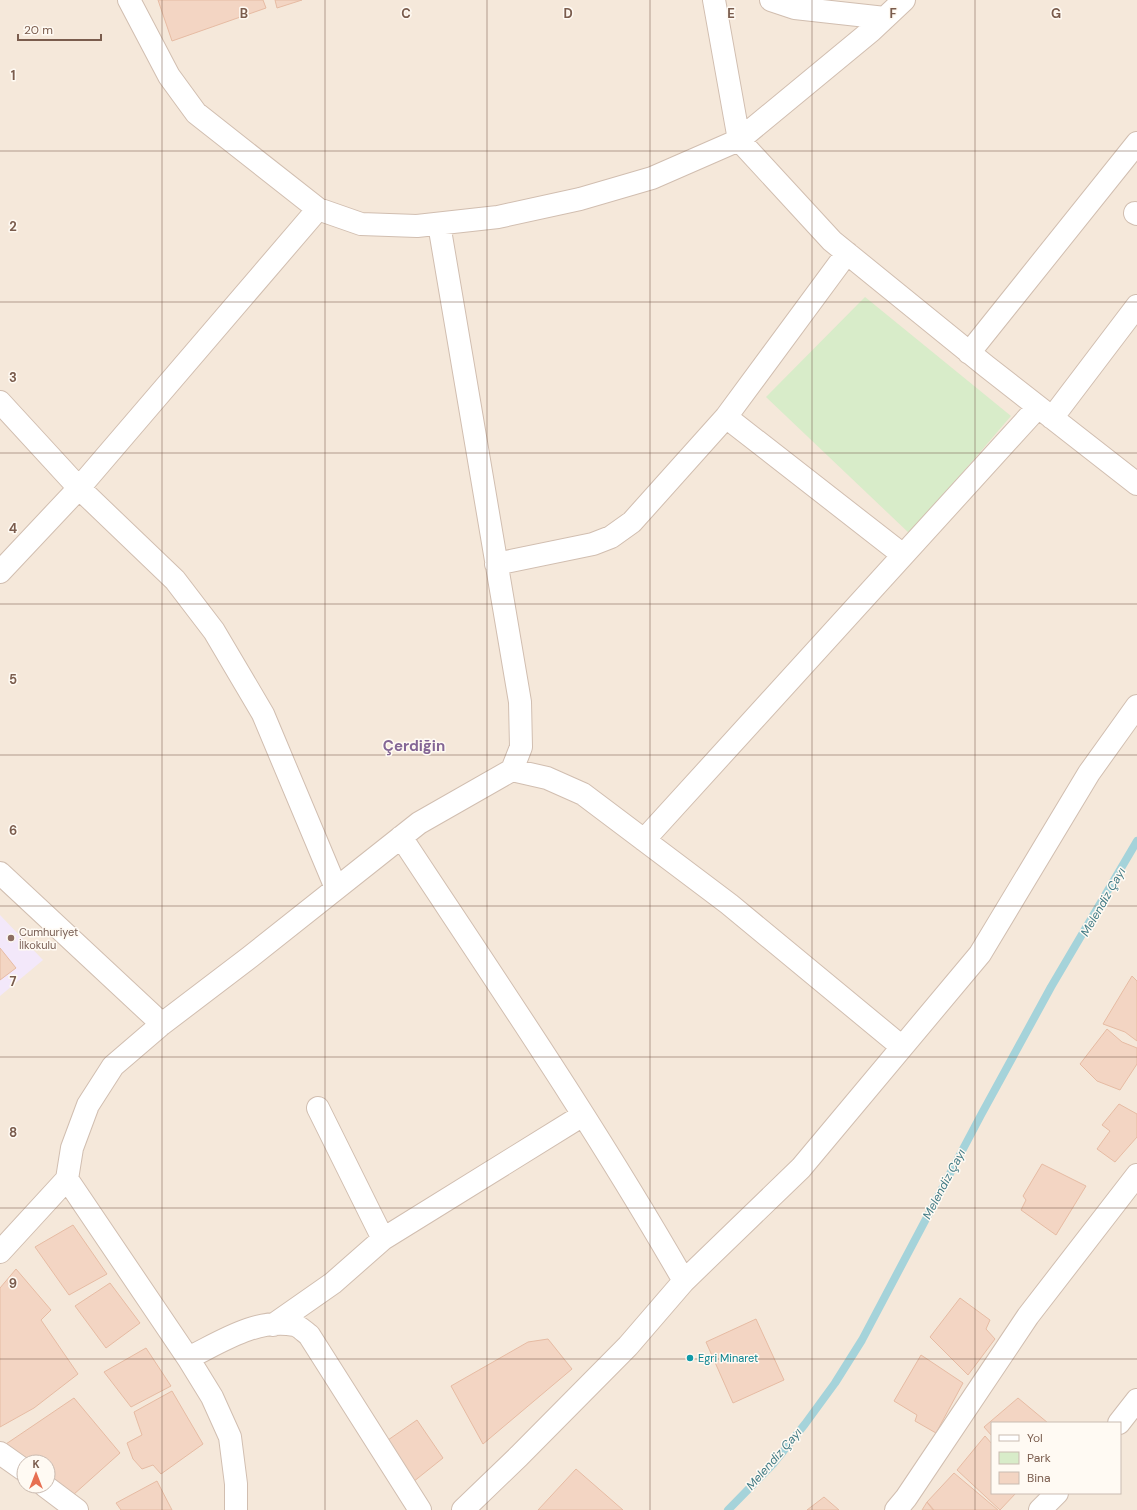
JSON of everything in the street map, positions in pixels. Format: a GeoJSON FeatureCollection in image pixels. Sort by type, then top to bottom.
{"type":"FeatureCollection","features":[{"type":"Feature","properties":{"kind":"street"},"geometry":{"type":"LineString","coordinates":[[128,0],[169,76],[196,113],[318,209],[361,224],[417,226],[498,217],[580,199],[652,178],[739,140],[885,18],[904,0]]}},
{"type":"Feature","properties":{"kind":"street"},"geometry":{"type":"LineString","coordinates":[[714,0],[739,140],[832,241],[969,353],[1137,484]]}},
{"type":"Feature","properties":{"kind":"street"},"geometry":{"type":"LineString","coordinates":[[771,0],[796,8],[885,18]]}},
{"type":"Feature","properties":{"kind":"street"},"geometry":{"type":"LineString","coordinates":[[969,353],[1137,143]]}},
{"type":"Feature","properties":{"kind":"street"},"geometry":{"type":"LineString","coordinates":[[0,572],[79,488],[318,209]]}},
{"type":"Feature","properties":{"kind":"street"},"geometry":{"type":"LineString","coordinates":[[0,1252],[67,1179],[72,1148],[88,1105],[113,1066],[162,1024],[250,957],[419,823],[512,770],[521,747],[520,702],[439,224]]}},
{"type":"Feature","properties":{"kind":"street"},"geometry":{"type":"LineString","coordinates":[[496,564],[593,544],[611,537],[632,522],[726,417],[846,253]]}},
{"type":"Feature","properties":{"kind":"street"},"geometry":{"type":"LineString","coordinates":[[644,840],[903,555],[1045,412],[1137,306]]}},
{"type":"Feature","properties":{"kind":"street"},"geometry":{"type":"LineString","coordinates":[[0,402],[79,488],[175,580],[214,631],[263,714],[336,888]]}},
{"type":"Feature","properties":{"kind":"street"},"geometry":{"type":"LineString","coordinates":[[726,417],[903,555]]}},
{"type":"Feature","properties":{"kind":"street"},"geometry":{"type":"LineString","coordinates":[[463,1510],[628,1346],[684,1281],[801,1168],[980,954],[1089,773],[1137,706]]}},
{"type":"Feature","properties":{"kind":"street"},"geometry":{"type":"LineString","coordinates":[[512,770],[547,778],[583,794],[729,904],[902,1047]]}},
{"type":"Feature","properties":{"kind":"street"},"geometry":{"type":"LineString","coordinates":[[401,837],[583,1115],[650,1221],[684,1281]]}},
{"type":"Feature","properties":{"kind":"street"},"geometry":{"type":"LineString","coordinates":[[0,873],[162,1024]]}},
{"type":"Feature","properties":{"kind":"street"},"geometry":{"type":"LineString","coordinates":[[318,1108],[383,1239]]}},
{"type":"Feature","properties":{"kind":"street"},"geometry":{"type":"LineString","coordinates":[[273,1325],[334,1283],[383,1239],[583,1115]]}},
{"type":"Feature","properties":{"kind":"street"},"geometry":{"type":"LineString","coordinates":[[896,1510],[906,1498],[1028,1316],[1137,1175]]}},
{"type":"Feature","properties":{"kind":"street"},"geometry":{"type":"LineString","coordinates":[[67,1179],[188,1358],[212,1397],[230,1437],[236,1484],[236,1510]]}},
{"type":"Feature","properties":{"kind":"street"},"geometry":{"type":"LineString","coordinates":[[188,1358],[246,1329],[273,1325],[295,1325],[309,1335],[420,1510]]}},
{"type":"Feature","properties":{"kind":"street"},"geometry":{"type":"LineString","coordinates":[[1120,1422],[1137,1400]]}},
{"type":"Feature","properties":{"kind":"street"},"geometry":{"type":"LineString","coordinates":[[0,1453],[16,1464]]}},
{"type":"Feature","properties":{"kind":"street"},"geometry":{"type":"LineString","coordinates":[[56,1494],[77,1510]]}},
{"type":"Feature","properties":{"kind":"street"},"geometry":{"type":"LineString","coordinates":[[1040,1510],[1055,1494]]}},
{"type":"Feature","properties":{"kind":"shaded area"},"geometry":{"type":"Polygon","coordinates":[[[0,0],[1137,0],[1137,1510],[0,1510],[0,0]]]}},
{"type":"Feature","properties":{"kind":"shaded area","name":"Cumhuriyet İlkokulu"},"geometry":{"type":"Polygon","coordinates":[[[0,915],[43,960],[0,996],[0,915]]]}},
{"type":"Feature","properties":{"kind":"green space"},"geometry":{"type":"Polygon","coordinates":[[[865,297],[1011,416],[910,534],[766,397],[865,297]]]}},
{"type":"Feature","properties":{"kind":"building"},"geometry":{"type":"Polygon","coordinates":[[[158,0],[263,0],[266,8],[172,41],[158,0]]]}},
{"type":"Feature","properties":{"kind":"building"},"geometry":{"type":"Polygon","coordinates":[[[275,0],[302,0],[277,8],[275,0]]]}},
{"type":"Feature","properties":{"kind":"building"},"geometry":{"type":"Polygon","coordinates":[[[0,948],[16,968],[0,980],[0,948]]]}},
{"type":"Feature","properties":{"kind":"building"},"geometry":{"type":"Polygon","coordinates":[[[1132,976],[1137,981],[1137,1041],[1125,1032],[1103,1024],[1132,976]]]}},
{"type":"Feature","properties":{"kind":"building"},"geometry":{"type":"Polygon","coordinates":[[[1107,1029],[1122,1042],[1137,1048],[1137,1064],[1120,1090],[1097,1081],[1080,1064],[1107,1029]]]}},
{"type":"Feature","properties":{"kind":"building"},"geometry":{"type":"Polygon","coordinates":[[[1119,1104],[1137,1114],[1137,1137],[1115,1162],[1097,1149],[1110,1131],[1102,1125],[1119,1104]]]}},
{"type":"Feature","properties":{"kind":"building"},"geometry":{"type":"Polygon","coordinates":[[[1042,1164],[1086,1186],[1056,1235],[1021,1210],[1026,1200],[1023,1196],[1042,1164]]]}},
{"type":"Feature","properties":{"kind":"building"},"geometry":{"type":"Polygon","coordinates":[[[73,1225],[107,1274],[69,1295],[35,1247],[73,1225]]]}},
{"type":"Feature","properties":{"kind":"building"},"geometry":{"type":"Polygon","coordinates":[[[16,1269],[51,1310],[41,1320],[78,1374],[34,1408],[0,1427],[0,1288],[16,1269]]]}},
{"type":"Feature","properties":{"kind":"building"},"geometry":{"type":"Polygon","coordinates":[[[110,1283],[140,1323],[106,1348],[75,1306],[110,1283]]]}},
{"type":"Feature","properties":{"kind":"building"},"geometry":{"type":"Polygon","coordinates":[[[960,1298],[990,1320],[986,1329],[995,1339],[968,1375],[930,1337],[960,1298]]]}},
{"type":"Feature","properties":{"kind":"building"},"geometry":{"type":"Polygon","coordinates":[[[756,1319],[784,1380],[733,1403],[706,1342],[756,1319]]]}},
{"type":"Feature","properties":{"kind":"building"},"geometry":{"type":"Polygon","coordinates":[[[548,1339],[572,1369],[483,1444],[451,1386],[528,1342],[548,1339]]]}},
{"type":"Feature","properties":{"kind":"building"},"geometry":{"type":"Polygon","coordinates":[[[146,1348],[171,1386],[131,1407],[104,1372],[146,1348]]]}},
{"type":"Feature","properties":{"kind":"building"},"geometry":{"type":"Polygon","coordinates":[[[921,1355],[963,1383],[936,1433],[915,1421],[917,1415],[894,1401],[921,1355]]]}},
{"type":"Feature","properties":{"kind":"building"},"geometry":{"type":"Polygon","coordinates":[[[172,1391],[203,1444],[161,1474],[153,1465],[142,1469],[133,1459],[127,1443],[142,1435],[134,1412],[172,1391]]]}},
{"type":"Feature","properties":{"kind":"building"},"geometry":{"type":"Polygon","coordinates":[[[74,1398],[120,1453],[73,1495],[56,1481],[56,1454],[20,1454],[6,1444],[74,1398]]]}},
{"type":"Feature","properties":{"kind":"building"},"geometry":{"type":"Polygon","coordinates":[[[1018,1398],[1047,1422],[991,1422],[991,1435],[984,1427],[1018,1398]]]}},
{"type":"Feature","properties":{"kind":"building"},"geometry":{"type":"Polygon","coordinates":[[[417,1420],[443,1458],[413,1482],[388,1440],[417,1420]]]}},
{"type":"Feature","properties":{"kind":"building"},"geometry":{"type":"Polygon","coordinates":[[[985,1436],[991,1443],[991,1494],[1015,1494],[1000,1510],[957,1470],[985,1436]]]}},
{"type":"Feature","properties":{"kind":"building"},"geometry":{"type":"Polygon","coordinates":[[[576,1469],[623,1510],[538,1510],[576,1469]]]}},
{"type":"Feature","properties":{"kind":"building"},"geometry":{"type":"Polygon","coordinates":[[[954,1473],[998,1510],[933,1510],[927,1502],[954,1473]]]}},
{"type":"Feature","properties":{"kind":"building"},"geometry":{"type":"Polygon","coordinates":[[[157,1481],[172,1510],[121,1510],[116,1503],[157,1481]]]}},
{"type":"Feature","properties":{"kind":"building"},"geometry":{"type":"Polygon","coordinates":[[[824,1497],[839,1510],[807,1510],[824,1497]]]}},
{"type":"Feature","properties":{"kind":"building"},"geometry":{"type":"Polygon","coordinates":[[[927,1502],[934,1510],[922,1510],[927,1502]]]}},
{"type":"Feature","properties":{"kind":"waterway","name":"Melendiz Çayı"},"geometry":{"type":"LineString","coordinates":[[728,1510],[773,1464],[805,1424],[835,1383],[862,1340],[981,1115],[1051,987],[1137,841]]}},
{"type":"Feature","properties":{"kind":"place","name":"Cumhuriyet İlkokulu"},"geometry":{"type":"Point","coordinates":[11,938]}},
{"type":"Feature","properties":{"kind":"place","name":"Egri Minaret"},"geometry":{"type":"Point","coordinates":[690,1358]}},
{"type":"Feature","properties":{"kind":"district","name":"Çerdiğin"},"geometry":{"type":"Point","coordinates":[414,746]}}]}
